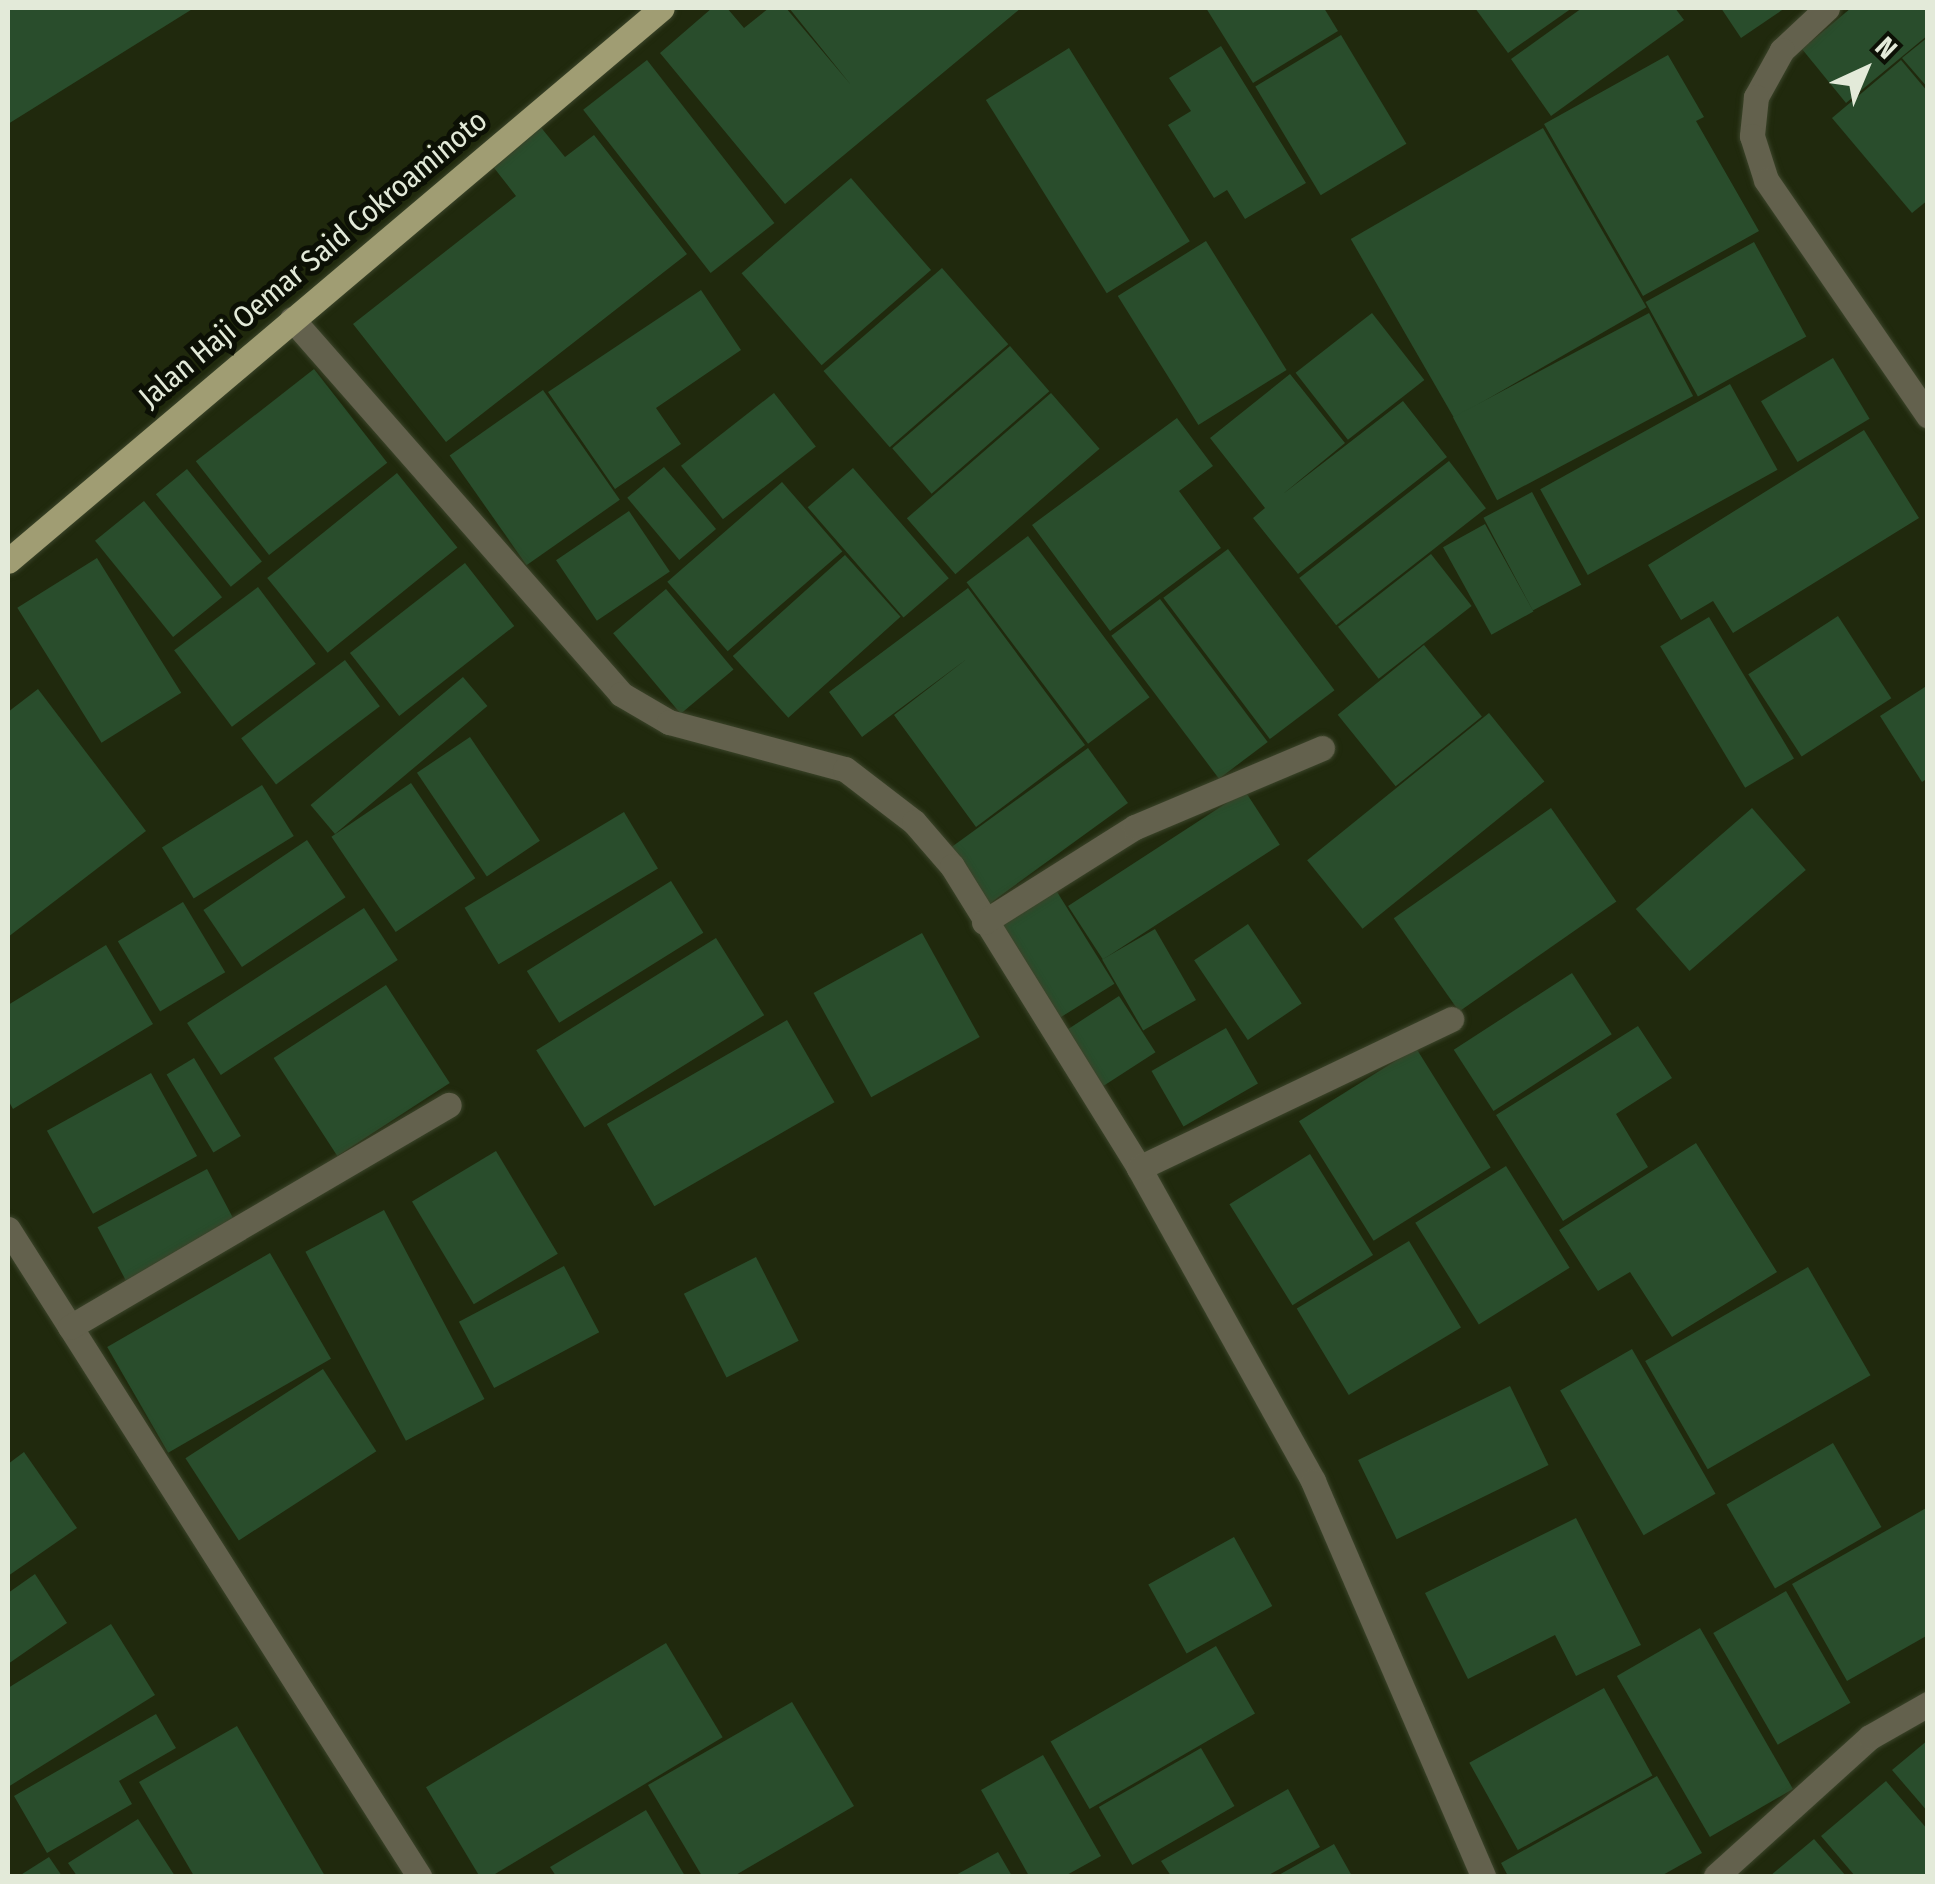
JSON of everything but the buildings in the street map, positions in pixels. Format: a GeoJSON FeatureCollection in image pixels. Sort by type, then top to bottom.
{"type":"FeatureCollection","features":[{"type":"Feature","properties":{"kind":"main road","name":"Jalan Haji Oemar Said Cokroaminoto"},"geometry":{"type":"LineString","coordinates":[[8,561],[662,8]]}},
{"type":"Feature","properties":{"kind":"street"},"geometry":{"type":"LineString","coordinates":[[1827,8],[1782,50],[1756,97],[1752,136],[1766,180],[1928,416]]}},
{"type":"Feature","properties":{"kind":"street"},"geometry":{"type":"LineString","coordinates":[[292,318],[621,694],[668,722],[846,769],[914,822],[952,866],[1139,1168],[1313,1481],[1483,1876]]}},
{"type":"Feature","properties":{"kind":"street"},"geometry":{"type":"LineString","coordinates":[[984,922],[1135,828],[1322,748]]}},
{"type":"Feature","properties":{"kind":"street"},"geometry":{"type":"LineString","coordinates":[[1139,1168],[1451,1020]]}},
{"type":"Feature","properties":{"kind":"street"},"geometry":{"type":"LineString","coordinates":[[70,1327],[450,1105]]}},
{"type":"Feature","properties":{"kind":"street"},"geometry":{"type":"LineString","coordinates":[[8,1229],[419,1876]]}},
{"type":"Feature","properties":{"kind":"street"},"geometry":{"type":"LineString","coordinates":[[1716,1876],[1870,1737],[1928,1704]]}}]}
